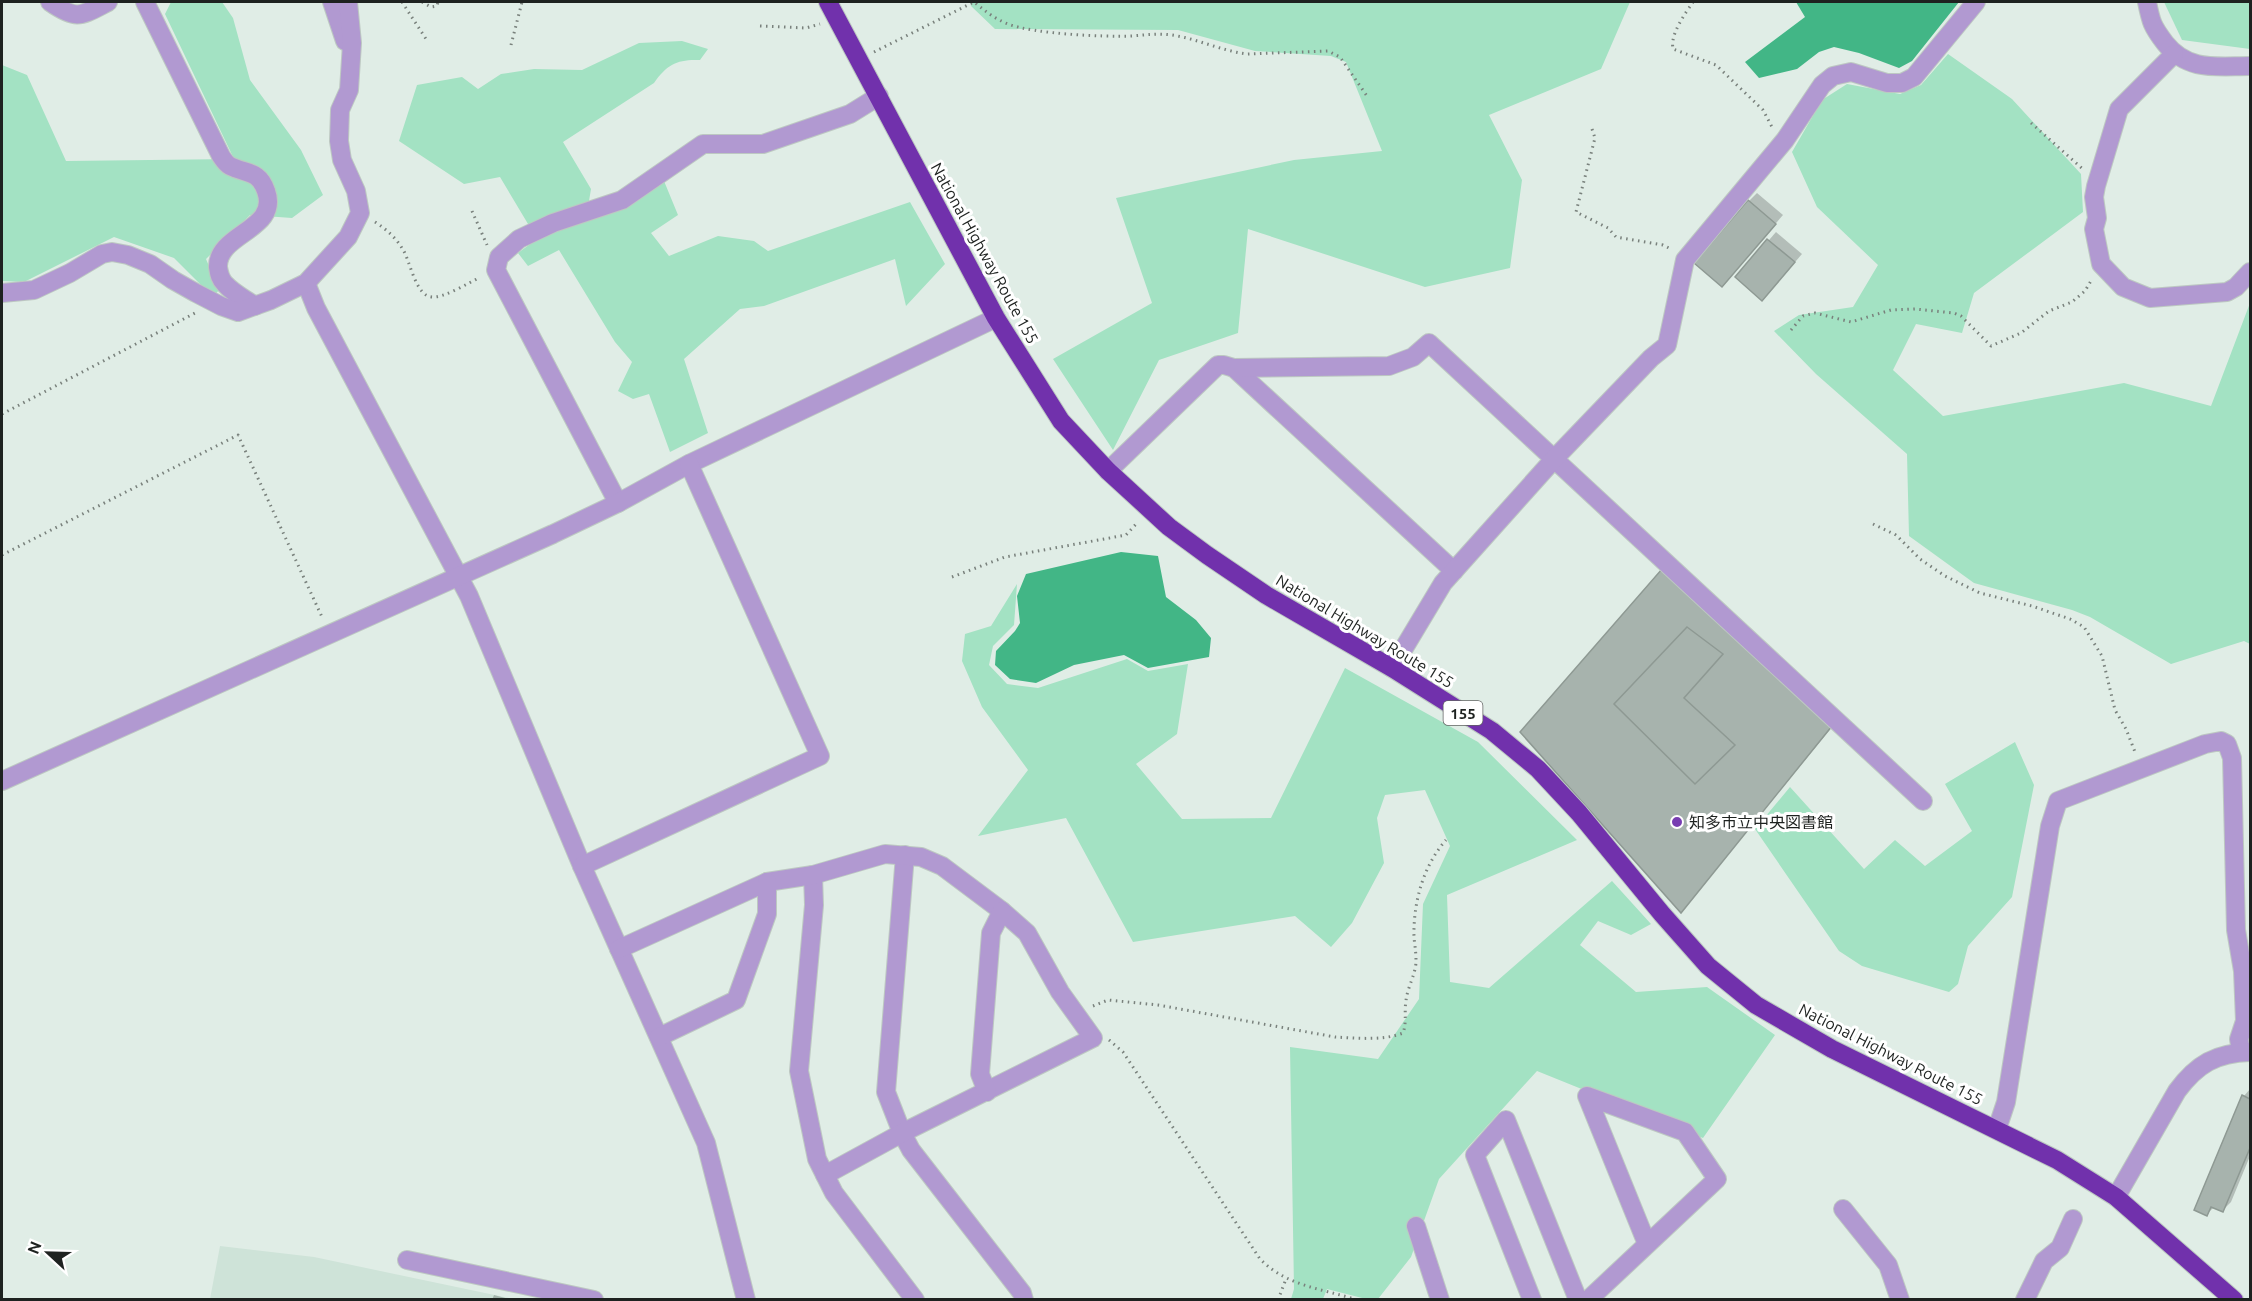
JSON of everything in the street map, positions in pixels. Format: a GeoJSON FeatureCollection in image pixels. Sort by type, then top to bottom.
{"type":"FeatureCollection","features":[{"type":"Feature","properties":{"kind":"highway","name":"National Highway Route 155"},"geometry":{"type":"LineString","coordinates":[[832,8],[996,318],[1061,421],[1108,471],[1150,510],[1207,555],[1266,595],[1392,668],[1492,731],[1538,769],[1579,813],[1708,966],[1756,1005],[1832,1049],[2057,1160],[2116,1197],[2234,1299]]}},
{"type":"Feature","properties":{"kind":"street"},"geometry":{"type":"LineString","coordinates":[[50,2],[74,15],[82,15],[108,2]]}},
{"type":"Feature","properties":{"kind":"street"},"geometry":{"type":"LineString","coordinates":[[145,2],[221,156],[229,165],[257,176],[267,193],[266,211],[260,220],[225,247],[218,262],[223,283],[255,306]]}},
{"type":"Feature","properties":{"kind":"street"},"geometry":{"type":"LineString","coordinates":[[332,2],[340,30],[351,54]]}},
{"type":"Feature","properties":{"kind":"street"},"geometry":{"type":"LineString","coordinates":[[2,293],[34,290],[70,273],[102,254],[112,252],[128,255],[150,264],[211,301],[238,312],[306,283],[348,237],[360,213],[356,191],[342,160],[339,141],[340,110],[349,90],[351,54],[348,2]]}},
{"type":"Feature","properties":{"kind":"street"},"geometry":{"type":"LineString","coordinates":[[1392,668],[1443,583],[1555,458],[1651,358],[1667,345],[1685,260],[1785,140],[1809,101],[1822,85],[1833,76],[1851,72],[1887,83],[1902,83],[1914,77],[1976,2]]}},
{"type":"Feature","properties":{"kind":"street"},"geometry":{"type":"LineString","coordinates":[[2147,2],[2152,26],[2174,54],[2191,64],[2250,66]]}},
{"type":"Feature","properties":{"kind":"street"},"geometry":{"type":"LineString","coordinates":[[2174,54],[2120,110],[2098,177],[2094,197],[2097,218],[2094,230],[2101,264],[2122,287],[2150,298],[2227,292],[2236,287],[2250,272]]}},
{"type":"Feature","properties":{"kind":"street"},"geometry":{"type":"LineString","coordinates":[[618,503],[496,270],[499,257],[519,239],[553,223],[622,200],[703,144],[763,144],[850,114],[879,96]]}},
{"type":"Feature","properties":{"kind":"street"},"geometry":{"type":"LineString","coordinates":[[306,283],[316,308],[458,576],[484,632],[582,866],[712,1160],[746,1299]]}},
{"type":"Feature","properties":{"kind":"street"},"geometry":{"type":"LineString","coordinates":[[2,781],[332,635],[618,503],[689,464],[996,318]]}},
{"type":"Feature","properties":{"kind":"street"},"geometry":{"type":"LineString","coordinates":[[1234,368],[1389,366],[1413,357],[1429,343],[1923,801]]}},
{"type":"Feature","properties":{"kind":"street"},"geometry":{"type":"LineString","coordinates":[[1108,471],[1218,365],[1224,364],[1234,368],[1454,571]]}},
{"type":"Feature","properties":{"kind":"street"},"geometry":{"type":"LineString","coordinates":[[582,866],[820,756],[689,464]]}},
{"type":"Feature","properties":{"kind":"street"},"geometry":{"type":"LineString","coordinates":[[1997,1129],[2006,1101],[2050,826],[2058,801],[2205,744],[2221,741],[2227,744],[2232,758],[2236,930],[2243,971],[2245,1021],[2239,1039],[2246,1052],[2212,1059],[2199,1066],[2188,1077],[2177,1091],[2116,1197]]}},
{"type":"Feature","properties":{"kind":"street"},"geometry":{"type":"LineString","coordinates":[[619,949],[767,882],[813,875],[885,854],[921,857],[942,866],[1002,911],[1027,933],[1060,992],[1093,1038],[902,1133],[825,1175]]}},
{"type":"Feature","properties":{"kind":"street"},"geometry":{"type":"LineString","coordinates":[[905,855],[886,1092],[911,1150],[1022,1293],[1024,1299]]}},
{"type":"Feature","properties":{"kind":"street"},"geometry":{"type":"LineString","coordinates":[[813,875],[814,905],[799,1071],[817,1159],[834,1192],[915,1299]]}},
{"type":"Feature","properties":{"kind":"street"},"geometry":{"type":"LineString","coordinates":[[659,1037],[736,1000],[767,914],[767,882]]}},
{"type":"Feature","properties":{"kind":"street"},"geometry":{"type":"LineString","coordinates":[[987,1092],[980,1074],[991,933],[1002,911]]}},
{"type":"Feature","properties":{"kind":"street"},"geometry":{"type":"LineString","coordinates":[[1588,1299],[1717,1179],[1685,1132],[1587,1096],[1647,1244]]}},
{"type":"Feature","properties":{"kind":"street"},"geometry":{"type":"LineString","coordinates":[[1532,1299],[1475,1155],[1506,1120],[1578,1299]]}},
{"type":"Feature","properties":{"kind":"street"},"geometry":{"type":"LineString","coordinates":[[1843,1209],[1888,1265],[1900,1299]]}},
{"type":"Feature","properties":{"kind":"street"},"geometry":{"type":"LineString","coordinates":[[2025,1299],[2044,1261],[2060,1248],[2073,1219]]}},
{"type":"Feature","properties":{"kind":"street"},"geometry":{"type":"LineString","coordinates":[[1416,1226],[1440,1299]]}},
{"type":"Feature","properties":{"kind":"street"},"geometry":{"type":"LineString","coordinates":[[407,1260],[594,1299]]}},
{"type":"Feature","properties":{"kind":"path"},"geometry":{"type":"LineString","coordinates":[[402,2],[428,42]]}},
{"type":"Feature","properties":{"kind":"path"},"geometry":{"type":"LineString","coordinates":[[422,2],[431,7],[437,6],[438,2]]}},
{"type":"Feature","properties":{"kind":"path"},"geometry":{"type":"LineString","coordinates":[[511,45],[522,2]]}},
{"type":"Feature","properties":{"kind":"path"},"geometry":{"type":"LineString","coordinates":[[859,59],[974,2],[995,18],[1009,25],[1027,29],[1131,36],[1173,35],[1247,54],[1328,51],[1340,57],[1367,96]]}},
{"type":"Feature","properties":{"kind":"path"},"geometry":{"type":"LineString","coordinates":[[1693,2],[1678,27],[1672,44],[1673,49],[1716,65],[1763,110],[1775,133],[1785,140]]}},
{"type":"Feature","properties":{"kind":"path"},"geometry":{"type":"LineString","coordinates":[[760,26],[806,28],[832,8]]}},
{"type":"Feature","properties":{"kind":"path"},"geometry":{"type":"LineString","coordinates":[[2031,123],[2085,171],[2098,177]]}},
{"type":"Feature","properties":{"kind":"path"},"geometry":{"type":"LineString","coordinates":[[1592,129],[1595,138],[1576,212],[1608,228],[1617,237],[1663,245],[1681,254],[1685,260]]}},
{"type":"Feature","properties":{"kind":"path"},"geometry":{"type":"LineString","coordinates":[[360,213],[386,229],[402,247],[417,285],[427,296],[434,298],[496,270],[472,211]]}},
{"type":"Feature","properties":{"kind":"path"},"geometry":{"type":"LineString","coordinates":[[1791,330],[1803,316],[1815,313],[1851,322],[1892,310],[1916,309],[1954,313],[1961,316],[1991,346],[2021,333],[2042,315],[2079,297],[2090,284],[2101,264]]}},
{"type":"Feature","properties":{"kind":"path"},"geometry":{"type":"LineString","coordinates":[[2,414],[208,307],[211,301]]}},
{"type":"Feature","properties":{"kind":"path"},"geometry":{"type":"LineString","coordinates":[[2,555],[238,435],[332,635]]}},
{"type":"Feature","properties":{"kind":"path"},"geometry":{"type":"LineString","coordinates":[[952,577],[1005,557],[1126,535],[1150,510]]}},
{"type":"Feature","properties":{"kind":"path"},"geometry":{"type":"LineString","coordinates":[[1873,524],[1896,535],[1920,559],[1954,581],[1980,593],[2032,606],[2070,619],[2084,627],[2102,656],[2115,710],[2126,729],[2141,768]]}},
{"type":"Feature","properties":{"kind":"path"},"geometry":{"type":"LineString","coordinates":[[1076,1017],[1098,1002],[1108,1000],[1158,1005],[1316,1034],[1359,1038],[1397,1035],[1403,1032],[1405,1002],[1416,963],[1414,936],[1416,904],[1429,863],[1446,840]]}},
{"type":"Feature","properties":{"kind":"path"},"geometry":{"type":"LineString","coordinates":[[1093,1038],[1105,1037],[1114,1042],[1123,1052],[1260,1259],[1273,1272],[1286,1279],[1357,1299]]}},
{"type":"Feature","properties":{"kind":"path"},"geometry":{"type":"LineString","coordinates":[[1278,1299],[1286,1279]]}},
{"type":"Feature","properties":{"kind":"shaded area"},"geometry":{"type":"Polygon","coordinates":[[[171,2],[222,2],[233,18],[250,80],[301,150],[323,195],[292,218],[250,215],[206,259],[219,290],[213,297],[174,258],[114,237],[24,282],[2,281],[2,65],[27,75],[66,161],[234,159],[165,14],[171,2]]]}},
{"type":"Feature","properties":{"kind":"shaded area"},"geometry":{"type":"Polygon","coordinates":[[[970,2],[1630,2],[1601,69],[1489,115],[1522,180],[1510,268],[1425,287],[1248,229],[1238,333],[1159,360],[1113,450],[1053,359],[1152,303],[1116,198],[1294,160],[1382,151],[1346,62],[1331,56],[1255,51],[1178,30],[995,29],[971,6],[970,2]]]}},
{"type":"Feature","properties":{"kind":"shaded area"},"geometry":{"type":"Polygon","coordinates":[[[1796,2],[1959,2],[1912,61],[1899,68],[1859,53],[1834,47],[1819,52],[1797,69],[1759,78],[1745,62],[1805,17],[1796,2]]]}},
{"type":"Feature","properties":{"kind":"shaded area"},"geometry":{"type":"Polygon","coordinates":[[[2164,2],[2250,2],[2250,49],[2182,40],[2164,2]]]}},
{"type":"Feature","properties":{"kind":"shaded area"},"geometry":{"type":"Polygon","coordinates":[[[682,41],[708,49],[700,60],[685,60],[668,67],[654,83],[563,142],[591,189],[589,201],[596,218],[664,181],[678,215],[651,233],[669,256],[718,236],[754,241],[768,251],[910,202],[945,264],[906,306],[895,259],[764,306],[740,309],[684,359],[708,433],[670,452],[649,394],[633,399],[618,391],[632,362],[615,342],[559,250],[528,266],[518,253],[537,239],[500,177],[464,184],[399,141],[417,85],[462,77],[478,89],[501,74],[534,69],[582,70],[639,43],[682,41]]]}},
{"type":"Feature","properties":{"kind":"shaded area"},"geometry":{"type":"Polygon","coordinates":[[[1948,54],[2012,99],[2081,174],[2083,212],[1974,293],[1962,333],[1916,324],[1893,370],[1943,416],[2124,383],[2211,406],[2250,303],[2250,644],[2244,641],[2171,664],[2090,617],[1974,583],[1909,536],[1907,454],[1816,374],[1774,331],[1799,315],[1853,307],[1878,265],[1817,207],[1792,152],[1822,100],[1847,84],[1900,94],[1921,85],[1948,54]]]}},
{"type":"Feature","properties":{"kind":"shaded area"},"geometry":{"type":"Polygon","coordinates":[[[1121,552],[1158,556],[1166,597],[1196,620],[1211,638],[1209,657],[1148,668],[1124,655],[1074,665],[1036,683],[1010,679],[995,665],[996,651],[1020,623],[1017,596],[1026,574],[1121,552]]]}},
{"type":"Feature","properties":{"kind":"shaded area"},"geometry":{"type":"Polygon","coordinates":[[[1017,584],[1014,625],[993,646],[989,665],[1007,684],[1038,688],[1127,659],[1148,671],[1188,664],[1177,734],[1136,764],[1182,819],[1271,818],[1345,668],[1478,742],[1577,840],[1447,895],[1450,982],[1489,988],[1612,881],[1651,924],[1631,935],[1598,921],[1580,945],[1636,992],[1707,987],[1775,1035],[1703,1138],[1537,1071],[1439,1179],[1411,1257],[1378,1299],[1366,1299],[1327,1289],[1323,1299],[1291,1299],[1294,1289],[1290,1047],[1378,1059],[1419,999],[1423,904],[1450,846],[1425,790],[1385,795],[1377,818],[1384,863],[1352,923],[1331,947],[1295,916],[1133,942],[1066,818],[978,836],[1028,770],[982,707],[962,661],[965,634],[991,626],[1017,584]]]}},
{"type":"Feature","properties":{"kind":"shaded area"},"geometry":{"type":"Polygon","coordinates":[[[2015,742],[2034,785],[2012,897],[1968,946],[1958,984],[1949,992],[1862,966],[1839,951],[1755,829],[1790,787],[1864,869],[1895,840],[1925,866],[1972,831],[1945,784],[2015,742]]]}},
{"type":"Feature","properties":{"kind":"shaded area"},"geometry":{"type":"Polygon","coordinates":[[[220,1246],[314,1257],[513,1299],[210,1299],[220,1246]]]}},
{"type":"Feature","properties":{"kind":"building"},"geometry":{"type":"Polygon","coordinates":[[[1748,200],[1776,224],[1722,287],[1694,263],[1748,200]]]}},
{"type":"Feature","properties":{"kind":"building"},"geometry":{"type":"Polygon","coordinates":[[[1767,239],[1795,262],[1762,301],[1735,277],[1767,239]]]}},
{"type":"Feature","properties":{"kind":"building","name":"知多市立中央図書館"},"geometry":{"type":"Polygon","coordinates":[[[1662,569],[1832,726],[1681,913],[1520,732],[1662,569]]]}},
{"type":"Feature","properties":{"kind":"building"},"geometry":{"type":"Polygon","coordinates":[[[1687,627],[1723,654],[1684,698],[1735,745],[1695,784],[1614,704],[1687,627]]]}},
{"type":"Feature","properties":{"kind":"building"},"geometry":{"type":"Polygon","coordinates":[[[2242,1095],[2250,1099],[2250,1148],[2223,1212],[2211,1207],[2207,1216],[2194,1210],[2242,1095]]]}},
{"type":"Feature","properties":{"kind":"place","name":"知多市立中央図書館"},"geometry":{"type":"Point","coordinates":[1677,822]}}]}
